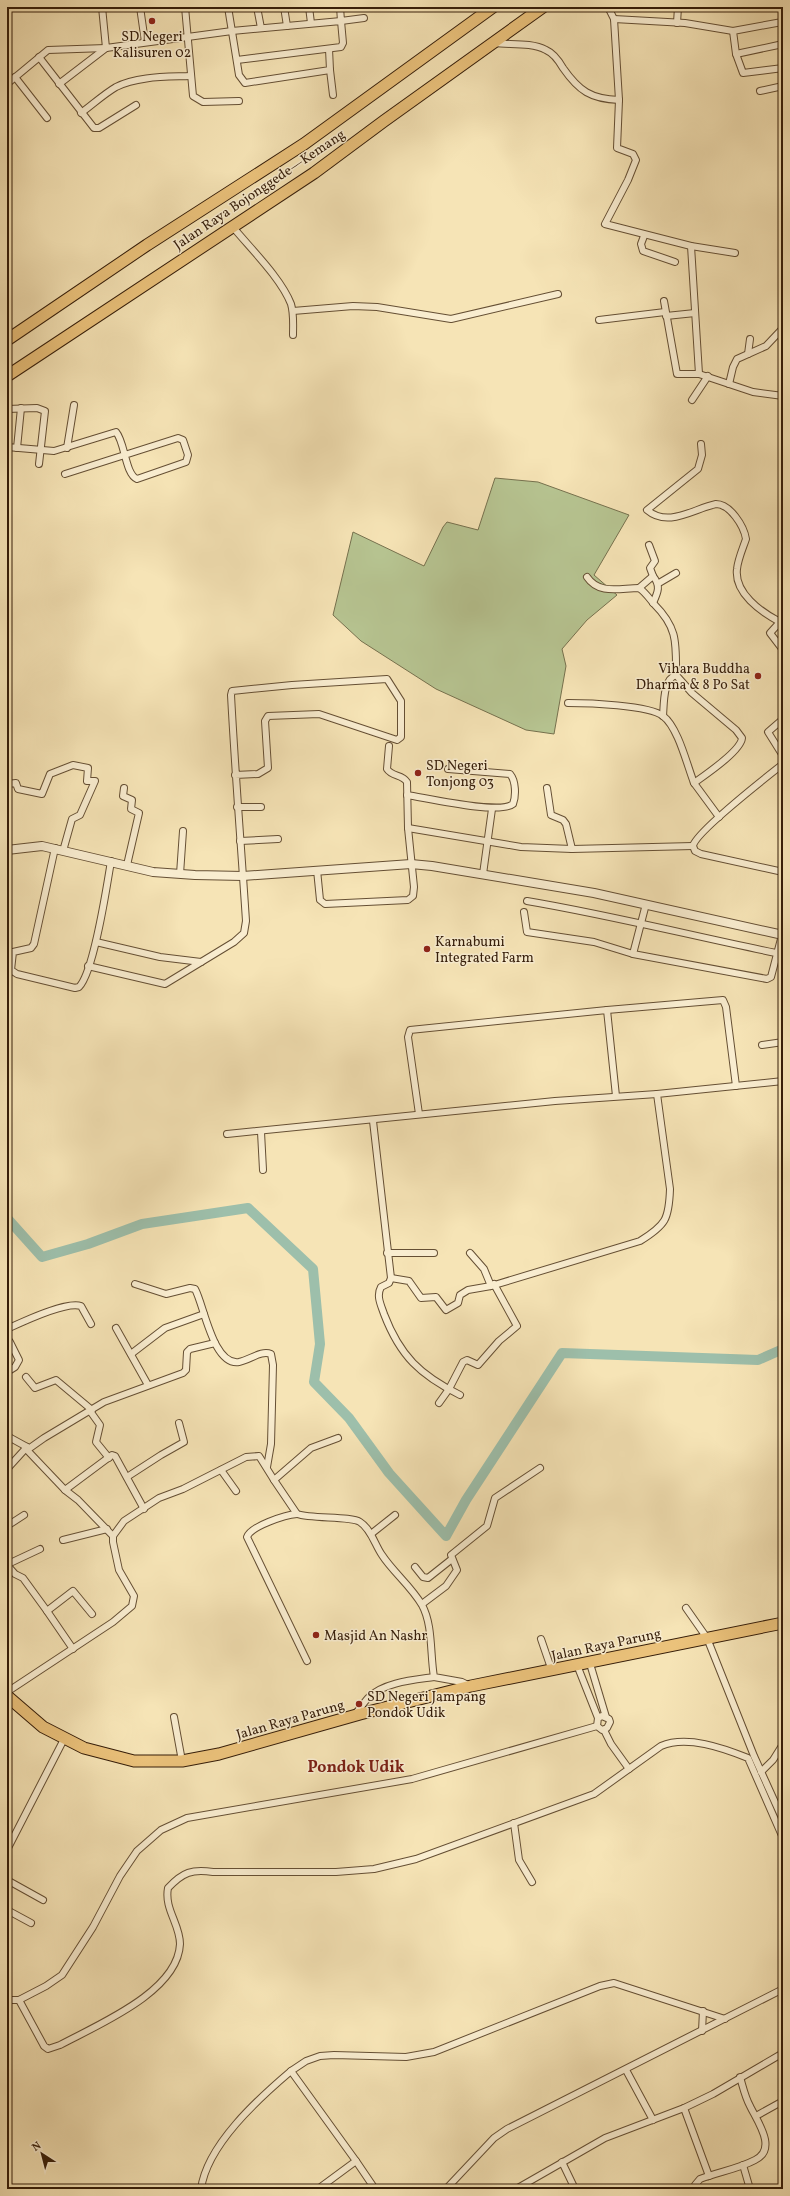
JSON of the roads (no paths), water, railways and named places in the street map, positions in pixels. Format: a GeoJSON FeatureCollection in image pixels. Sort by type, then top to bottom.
{"type":"FeatureCollection","features":[{"type":"Feature","properties":{"kind":"highway","name":"Jalan Raya Bojonggede—Kemang"},"geometry":{"type":"LineString","coordinates":[[7,340],[147,245],[304,144],[493,7]]}},
{"type":"Feature","properties":{"kind":"highway","name":"Jalan Raya Bojonggede—Kemang"},"geometry":{"type":"LineString","coordinates":[[7,376],[314,173],[544,7]]}},
{"type":"Feature","properties":{"kind":"highway","name":"Jalan Raya Parung"},"geometry":{"type":"LineString","coordinates":[[7,1702],[38,1730],[62,1743],[106,1760],[133,1766],[161,1768],[218,1759],[355,1718],[579,1670],[783,1623]]}},
{"type":"Feature","properties":{"kind":"highway","name":"Jalan Raya Parung"},"geometry":{"type":"LineString","coordinates":[[7,1696],[43,1727],[84,1748],[134,1761],[182,1761],[225,1753],[471,1686],[708,1640],[783,1629]]}},
{"type":"Feature","properties":{"kind":"street"},"geometry":{"type":"LineString","coordinates":[[102,7],[106,48]]}},
{"type":"Feature","properties":{"kind":"street"},"geometry":{"type":"LineString","coordinates":[[140,7],[145,42]]}},
{"type":"Feature","properties":{"kind":"street"},"geometry":{"type":"LineString","coordinates":[[185,7],[192,94],[198,100],[239,101]]}},
{"type":"Feature","properties":{"kind":"street"},"geometry":{"type":"LineString","coordinates":[[228,7],[240,77],[243,82],[248,83],[330,70]]}},
{"type":"Feature","properties":{"kind":"street"},"geometry":{"type":"LineString","coordinates":[[258,7],[261,28]]}},
{"type":"Feature","properties":{"kind":"street"},"geometry":{"type":"LineString","coordinates":[[284,7],[287,26]]}},
{"type":"Feature","properties":{"kind":"street"},"geometry":{"type":"LineString","coordinates":[[309,7],[311,23]]}},
{"type":"Feature","properties":{"kind":"street"},"geometry":{"type":"LineString","coordinates":[[237,60],[329,49],[342,44],[340,7]]}},
{"type":"Feature","properties":{"kind":"street"},"geometry":{"type":"LineString","coordinates":[[608,7],[614,19],[619,100],[617,148],[633,154],[636,164],[604,224],[644,236],[690,246],[735,253]]}},
{"type":"Feature","properties":{"kind":"street"},"geometry":{"type":"LineString","coordinates":[[677,23],[678,7]]}},
{"type":"Feature","properties":{"kind":"street"},"geometry":{"type":"LineString","coordinates":[[7,84],[38,57],[51,50],[106,48],[187,36],[364,18]]}},
{"type":"Feature","properties":{"kind":"street"},"geometry":{"type":"LineString","coordinates":[[614,19],[677,23],[733,31],[783,24]]}},
{"type":"Feature","properties":{"kind":"street"},"geometry":{"type":"LineString","coordinates":[[733,31],[736,54],[741,71],[745,74],[783,68]]}},
{"type":"Feature","properties":{"kind":"street"},"geometry":{"type":"LineString","coordinates":[[493,43],[536,46],[546,50],[554,57],[577,85],[586,92],[604,100],[619,100]]}},
{"type":"Feature","properties":{"kind":"street"},"geometry":{"type":"LineString","coordinates":[[736,54],[783,44]]}},
{"type":"Feature","properties":{"kind":"street"},"geometry":{"type":"LineString","coordinates":[[58,84],[106,48]]}},
{"type":"Feature","properties":{"kind":"street"},"geometry":{"type":"LineString","coordinates":[[329,49],[333,95]]}},
{"type":"Feature","properties":{"kind":"street"},"geometry":{"type":"LineString","coordinates":[[38,57],[89,124],[96,128],[136,105]]}},
{"type":"Feature","properties":{"kind":"street"},"geometry":{"type":"LineString","coordinates":[[81,113],[114,89],[123,85],[153,79],[190,76]]}},
{"type":"Feature","properties":{"kind":"street"},"geometry":{"type":"LineString","coordinates":[[15,77],[47,118]]}},
{"type":"Feature","properties":{"kind":"street"},"geometry":{"type":"LineString","coordinates":[[760,91],[783,86]]}},
{"type":"Feature","properties":{"kind":"street"},"geometry":{"type":"LineString","coordinates":[[232,226],[278,282],[289,300],[293,311],[293,335]]}},
{"type":"Feature","properties":{"kind":"street"},"geometry":{"type":"LineString","coordinates":[[644,236],[641,244],[643,251],[675,262]]}},
{"type":"Feature","properties":{"kind":"street"},"geometry":{"type":"LineString","coordinates":[[690,246],[696,313],[699,374]]}},
{"type":"Feature","properties":{"kind":"street"},"geometry":{"type":"LineString","coordinates":[[293,311],[353,306],[451,319],[558,294]]}},
{"type":"Feature","properties":{"kind":"street"},"geometry":{"type":"LineString","coordinates":[[664,301],[665,314],[677,373],[680,375],[699,374],[753,392],[783,396]]}},
{"type":"Feature","properties":{"kind":"street"},"geometry":{"type":"LineString","coordinates":[[599,320],[665,314],[696,313]]}},
{"type":"Feature","properties":{"kind":"street"},"geometry":{"type":"LineString","coordinates":[[729,384],[735,363],[740,357],[766,346],[783,328]]}},
{"type":"Feature","properties":{"kind":"street"},"geometry":{"type":"LineString","coordinates":[[748,354],[750,339]]}},
{"type":"Feature","properties":{"kind":"street"},"geometry":{"type":"LineString","coordinates":[[692,400],[708,376]]}},
{"type":"Feature","properties":{"kind":"street"},"geometry":{"type":"LineString","coordinates":[[67,448],[74,405]]}},
{"type":"Feature","properties":{"kind":"street"},"geometry":{"type":"LineString","coordinates":[[17,448],[21,408]]}},
{"type":"Feature","properties":{"kind":"street"},"geometry":{"type":"LineString","coordinates":[[7,409],[37,408],[45,411],[39,464]]}},
{"type":"Feature","properties":{"kind":"street"},"geometry":{"type":"LineString","coordinates":[[7,446],[54,452],[116,432],[125,455],[133,477],[137,479],[186,462],[188,458],[182,440],[178,438],[125,455],[65,474]]}},
{"type":"Feature","properties":{"kind":"street"},"geometry":{"type":"LineString","coordinates":[[701,444],[702,455],[698,469],[647,510],[656,517],[671,518],[718,504],[731,512],[744,531],[746,539],[737,569],[738,582],[757,606],[781,621],[770,633],[783,650]]}},
{"type":"Feature","properties":{"kind":"street"},"geometry":{"type":"LineString","coordinates":[[649,544],[655,561],[650,568],[659,583],[658,594],[653,603]]}},
{"type":"Feature","properties":{"kind":"street"},"geometry":{"type":"LineString","coordinates":[[659,583],[676,573]]}},
{"type":"Feature","properties":{"kind":"street"},"geometry":{"type":"LineString","coordinates":[[587,577],[594,585],[605,589],[639,588],[654,576]]}},
{"type":"Feature","properties":{"kind":"street"},"geometry":{"type":"LineString","coordinates":[[639,588],[665,616],[675,633],[676,675],[692,693],[736,730],[742,738],[742,743],[694,783]]}},
{"type":"Feature","properties":{"kind":"street"},"geometry":{"type":"LineString","coordinates":[[663,716],[668,682],[671,677],[676,675]]}},
{"type":"Feature","properties":{"kind":"street"},"geometry":{"type":"LineString","coordinates":[[88,966],[165,984],[240,938],[244,933],[246,921],[237,807],[235,775],[231,695],[234,690],[387,679],[401,701],[401,737],[396,740],[319,714],[268,716],[265,721],[269,763],[267,770],[258,774],[235,775]]}},
{"type":"Feature","properties":{"kind":"street"},"geometry":{"type":"LineString","coordinates":[[568,703],[595,703],[641,710],[663,716],[675,732],[694,783],[720,817]]}},
{"type":"Feature","properties":{"kind":"street"},"geometry":{"type":"LineString","coordinates":[[783,719],[768,732],[783,756]]}},
{"type":"Feature","properties":{"kind":"street"},"geometry":{"type":"LineString","coordinates":[[317,870],[320,900],[325,904],[403,901],[408,900],[413,896],[414,887],[405,779],[390,774],[387,769],[389,746]]}},
{"type":"Feature","properties":{"kind":"street"},"geometry":{"type":"LineString","coordinates":[[693,846],[697,838],[720,817],[783,764]]}},
{"type":"Feature","properties":{"kind":"street"},"geometry":{"type":"LineString","coordinates":[[7,784],[16,783],[18,789],[42,794],[50,774],[73,765],[88,768],[87,781],[95,782],[80,816],[72,819],[59,850],[34,944],[31,948],[13,952],[13,972],[7,978]]}},
{"type":"Feature","properties":{"kind":"street"},"geometry":{"type":"LineString","coordinates":[[407,795],[492,809],[509,807],[513,804],[515,791],[511,776],[448,769]]}},
{"type":"Feature","properties":{"kind":"street"},"geometry":{"type":"LineString","coordinates":[[124,788],[124,796],[132,800],[131,809],[139,813],[127,865]]}},
{"type":"Feature","properties":{"kind":"street"},"geometry":{"type":"LineString","coordinates":[[547,788],[551,815],[563,820],[566,824],[572,849]]}},
{"type":"Feature","properties":{"kind":"street"},"geometry":{"type":"LineString","coordinates":[[237,807],[261,807]]}},
{"type":"Feature","properties":{"kind":"street"},"geometry":{"type":"LineString","coordinates":[[483,874],[489,842],[492,809]]}},
{"type":"Feature","properties":{"kind":"street"},"geometry":{"type":"LineString","coordinates":[[408,828],[521,846],[572,849],[693,846]]}},
{"type":"Feature","properties":{"kind":"street"},"geometry":{"type":"LineString","coordinates":[[180,874],[183,831]]}},
{"type":"Feature","properties":{"kind":"street"},"geometry":{"type":"LineString","coordinates":[[240,841],[278,839]]}},
{"type":"Feature","properties":{"kind":"street"},"geometry":{"type":"LineString","coordinates":[[7,850],[38,846],[112,861],[153,872],[180,874],[243,876],[411,864],[483,874],[587,892],[783,935],[776,953],[771,977],[765,979],[634,954],[594,942],[527,932],[524,912]]}},
{"type":"Feature","properties":{"kind":"street"},"geometry":{"type":"LineString","coordinates":[[693,846],[695,851],[701,854],[783,872]]}},
{"type":"Feature","properties":{"kind":"street"},"geometry":{"type":"LineString","coordinates":[[13,972],[77,988],[81,985],[96,942],[112,861]]}},
{"type":"Feature","properties":{"kind":"street"},"geometry":{"type":"LineString","coordinates":[[527,901],[584,911],[641,925],[776,953]]}},
{"type":"Feature","properties":{"kind":"street"},"geometry":{"type":"LineString","coordinates":[[634,954],[646,904]]}},
{"type":"Feature","properties":{"kind":"street"},"geometry":{"type":"LineString","coordinates":[[96,942],[160,957],[202,962]]}},
{"type":"Feature","properties":{"kind":"street"},"geometry":{"type":"LineString","coordinates":[[419,1114],[408,1037],[410,1030],[607,1010],[723,1000],[726,1007],[736,1086]]}},
{"type":"Feature","properties":{"kind":"street"},"geometry":{"type":"LineString","coordinates":[[607,1010],[616,1096]]}},
{"type":"Feature","properties":{"kind":"street"},"geometry":{"type":"LineString","coordinates":[[762,1045],[783,1042]]}},
{"type":"Feature","properties":{"kind":"street"},"geometry":{"type":"LineString","coordinates":[[227,1134],[373,1121],[419,1114],[616,1096],[656,1094],[783,1081]]}},
{"type":"Feature","properties":{"kind":"street"},"geometry":{"type":"LineString","coordinates":[[390,1278],[409,1281],[421,1298],[436,1297],[446,1310],[458,1303],[462,1292],[626,1247],[652,1234],[667,1218],[670,1189],[656,1094]]}},
{"type":"Feature","properties":{"kind":"street"},"geometry":{"type":"LineString","coordinates":[[373,1121],[390,1278],[389,1283],[381,1287],[378,1297],[396,1343],[410,1361],[435,1381],[460,1395]]}},
{"type":"Feature","properties":{"kind":"street"},"geometry":{"type":"LineString","coordinates":[[261,1132],[263,1170]]}},
{"type":"Feature","properties":{"kind":"street"},"geometry":{"type":"LineString","coordinates":[[387,1253],[434,1252]]}},
{"type":"Feature","properties":{"kind":"street"},"geometry":{"type":"LineString","coordinates":[[439,1403],[449,1389],[463,1362],[467,1360],[478,1365],[498,1341],[516,1326],[484,1269],[470,1253]]}},
{"type":"Feature","properties":{"kind":"street"},"geometry":{"type":"LineString","coordinates":[[135,1284],[166,1294],[194,1288],[215,1343],[226,1357],[234,1362],[239,1362],[264,1353],[272,1354],[271,1444],[267,1467]]}},
{"type":"Feature","properties":{"kind":"street"},"geometry":{"type":"LineString","coordinates":[[7,1329],[32,1316],[72,1305],[80,1306],[91,1324]]}},
{"type":"Feature","properties":{"kind":"street"},"geometry":{"type":"LineString","coordinates":[[131,1354],[165,1328],[204,1314]]}},
{"type":"Feature","properties":{"kind":"street"},"geometry":{"type":"LineString","coordinates":[[116,1328],[148,1385]]}},
{"type":"Feature","properties":{"kind":"street"},"geometry":{"type":"LineString","coordinates":[[7,1372],[15,1367],[19,1360],[10,1342]]}},
{"type":"Feature","properties":{"kind":"street"},"geometry":{"type":"LineString","coordinates":[[7,1469],[27,1449],[117,1396],[186,1370],[187,1352],[190,1349],[215,1343]]}},
{"type":"Feature","properties":{"kind":"street"},"geometry":{"type":"LineString","coordinates":[[26,1378],[35,1388],[56,1380],[91,1411],[100,1425],[96,1442],[109,1458]]}},
{"type":"Feature","properties":{"kind":"street"},"geometry":{"type":"LineString","coordinates":[[127,1476],[184,1442],[179,1423]]}},
{"type":"Feature","properties":{"kind":"street"},"geometry":{"type":"LineString","coordinates":[[7,1436],[27,1449],[65,1490],[78,1500],[107,1528],[113,1536],[119,1570],[134,1596],[134,1602],[112,1622],[7,1692]]}},
{"type":"Feature","properties":{"kind":"street"},"geometry":{"type":"LineString","coordinates":[[274,1480],[311,1448],[338,1438]]}},
{"type":"Feature","properties":{"kind":"street"},"geometry":{"type":"LineString","coordinates":[[113,1536],[124,1521],[135,1512],[144,1509],[159,1498],[253,1455],[259,1456],[297,1514]]}},
{"type":"Feature","properties":{"kind":"street"},"geometry":{"type":"LineString","coordinates":[[65,1490],[109,1458],[115,1456],[144,1509]]}},
{"type":"Feature","properties":{"kind":"street"},"geometry":{"type":"LineString","coordinates":[[422,1604],[446,1586],[456,1570],[452,1560],[453,1552],[487,1526],[490,1511],[496,1496],[540,1468]]}},
{"type":"Feature","properties":{"kind":"street"},"geometry":{"type":"LineString","coordinates":[[221,1470],[236,1491]]}},
{"type":"Feature","properties":{"kind":"street"},"geometry":{"type":"LineString","coordinates":[[307,1661],[247,1538],[248,1533],[261,1526],[289,1515],[297,1514],[310,1517],[358,1521],[371,1534],[385,1560],[422,1604],[428,1623],[434,1677]]}},
{"type":"Feature","properties":{"kind":"street"},"geometry":{"type":"LineString","coordinates":[[7,1526],[24,1515]]}},
{"type":"Feature","properties":{"kind":"street"},"geometry":{"type":"LineString","coordinates":[[371,1534],[395,1515]]}},
{"type":"Feature","properties":{"kind":"street"},"geometry":{"type":"LineString","coordinates":[[64,1540],[107,1528]]}},
{"type":"Feature","properties":{"kind":"street"},"geometry":{"type":"LineString","coordinates":[[40,1550],[8,1564],[15,1574],[23,1578],[73,1649]]}},
{"type":"Feature","properties":{"kind":"street"},"geometry":{"type":"LineString","coordinates":[[414,1567],[423,1577],[428,1578],[452,1560]]}},
{"type":"Feature","properties":{"kind":"street"},"geometry":{"type":"LineString","coordinates":[[47,1611],[73,1591],[92,1614]]}},
{"type":"Feature","properties":{"kind":"street"},"geometry":{"type":"LineString","coordinates":[[686,1608],[708,1640],[783,1820]]}},
{"type":"Feature","properties":{"kind":"street"},"geometry":{"type":"LineString","coordinates":[[541,1639],[552,1671]]}},
{"type":"Feature","properties":{"kind":"street"},"geometry":{"type":"LineString","coordinates":[[591,1667],[606,1717],[610,1722],[608,1728],[604,1730]]}},
{"type":"Feature","properties":{"kind":"street"},"geometry":{"type":"LineString","coordinates":[[579,1670],[598,1718],[597,1726]]}},
{"type":"Feature","properties":{"kind":"street"},"geometry":{"type":"LineString","coordinates":[[355,1718],[369,1697],[385,1688],[410,1680],[434,1677],[462,1682],[471,1686]]}},
{"type":"Feature","properties":{"kind":"street"},"geometry":{"type":"LineString","coordinates":[[174,1717],[182,1761]]}},
{"type":"Feature","properties":{"kind":"street"},"geometry":{"type":"LineString","coordinates":[[598,1718],[606,1717]]}},
{"type":"Feature","properties":{"kind":"street"},"geometry":{"type":"LineString","coordinates":[[7,2000],[19,2000],[46,1986],[62,1975],[93,1927],[120,1876],[137,1851],[161,1830],[187,1818],[412,1779],[597,1726],[604,1730],[611,1744],[629,1769]]}},
{"type":"Feature","properties":{"kind":"street"},"geometry":{"type":"LineString","coordinates":[[19,2000],[44,2046],[48,2049],[60,2045],[152,1992],[162,1981],[176,1959],[180,1945],[179,1931],[166,1898],[168,1888],[186,1873],[198,1870],[229,1872],[336,1872],[374,1869],[416,1859],[594,1794],[661,1746],[677,1742],[703,1744],[748,1758],[783,1838]]}},
{"type":"Feature","properties":{"kind":"street"},"geometry":{"type":"LineString","coordinates":[[7,1850],[62,1743]]}},
{"type":"Feature","properties":{"kind":"street"},"geometry":{"type":"LineString","coordinates":[[762,1772],[773,1760],[783,1744]]}},
{"type":"Feature","properties":{"kind":"street"},"geometry":{"type":"LineString","coordinates":[[514,1823],[519,1860],[532,1882]]}},
{"type":"Feature","properties":{"kind":"street"},"geometry":{"type":"LineString","coordinates":[[7,1880],[43,1900]]}},
{"type":"Feature","properties":{"kind":"street"},"geometry":{"type":"LineString","coordinates":[[7,1910],[31,1923]]}},
{"type":"Feature","properties":{"kind":"street"},"geometry":{"type":"LineString","coordinates":[[201,2189],[202,2178],[209,2162],[222,2142],[257,2103],[291,2071],[306,2061],[320,2056],[406,2056],[434,2052],[600,1986],[614,1983],[725,2019]]}},
{"type":"Feature","properties":{"kind":"street"},"geometry":{"type":"LineString","coordinates":[[446,2189],[494,2138],[562,2101],[626,2070],[783,1989]]}},
{"type":"Feature","properties":{"kind":"street"},"geometry":{"type":"LineString","coordinates":[[702,2031],[703,2011]]}},
{"type":"Feature","properties":{"kind":"street"},"geometry":{"type":"LineString","coordinates":[[516,2189],[525,2187],[562,2162],[605,2138],[684,2108],[713,2094],[783,2053]]}},
{"type":"Feature","properties":{"kind":"street"},"geometry":{"type":"LineString","coordinates":[[626,2070],[653,2120]]}},
{"type":"Feature","properties":{"kind":"street"},"geometry":{"type":"LineString","coordinates":[[291,2071],[375,2189]]}},
{"type":"Feature","properties":{"kind":"street"},"geometry":{"type":"LineString","coordinates":[[697,2189],[697,2182],[709,2176],[757,2159],[765,2150],[765,2140],[756,2116],[750,2108],[740,2077]]}},
{"type":"Feature","properties":{"kind":"street"},"geometry":{"type":"LineString","coordinates":[[756,2116],[783,2101]]}},
{"type":"Feature","properties":{"kind":"street"},"geometry":{"type":"LineString","coordinates":[[684,2108],[709,2176]]}},
{"type":"Feature","properties":{"kind":"street"},"geometry":{"type":"LineString","coordinates":[[318,2189],[356,2161]]}},
{"type":"Feature","properties":{"kind":"street"},"geometry":{"type":"LineString","coordinates":[[562,2162],[575,2189]]}},
{"type":"Feature","properties":{"kind":"street"},"geometry":{"type":"LineString","coordinates":[[743,2165],[750,2189]]}},
{"type":"Feature","properties":{"kind":"waterway"},"geometry":{"type":"LineString","coordinates":[[7,1218],[42,1257],[88,1244],[142,1224],[248,1208],[313,1269],[320,1344],[314,1382],[349,1418],[389,1473],[446,1536],[466,1500],[562,1353],[758,1360],[783,1349]]}},
{"type":"Feature","properties":{"kind":"place","name":"SD Negeri Kalisuren 02"},"geometry":{"type":"Point","coordinates":[152,21]}},
{"type":"Feature","properties":{"kind":"place","name":"Vihara Buddha Dharma & 8 Po Sat"},"geometry":{"type":"Point","coordinates":[758,676]}},
{"type":"Feature","properties":{"kind":"place","name":"SD Negeri Tonjong 03"},"geometry":{"type":"Point","coordinates":[418,773]}},
{"type":"Feature","properties":{"kind":"place","name":"Karnabumi Integrated Farm"},"geometry":{"type":"Point","coordinates":[427,949]}},
{"type":"Feature","properties":{"kind":"place","name":"Masjid An Nashr"},"geometry":{"type":"Point","coordinates":[316,1635]}},
{"type":"Feature","properties":{"kind":"place","name":"SD Negeri Jampang Pondok Udik"},"geometry":{"type":"Point","coordinates":[359,1704]}},
{"type":"Feature","properties":{"kind":"district","name":"Pondok Udik"},"geometry":{"type":"Point","coordinates":[356,1766]}}]}
